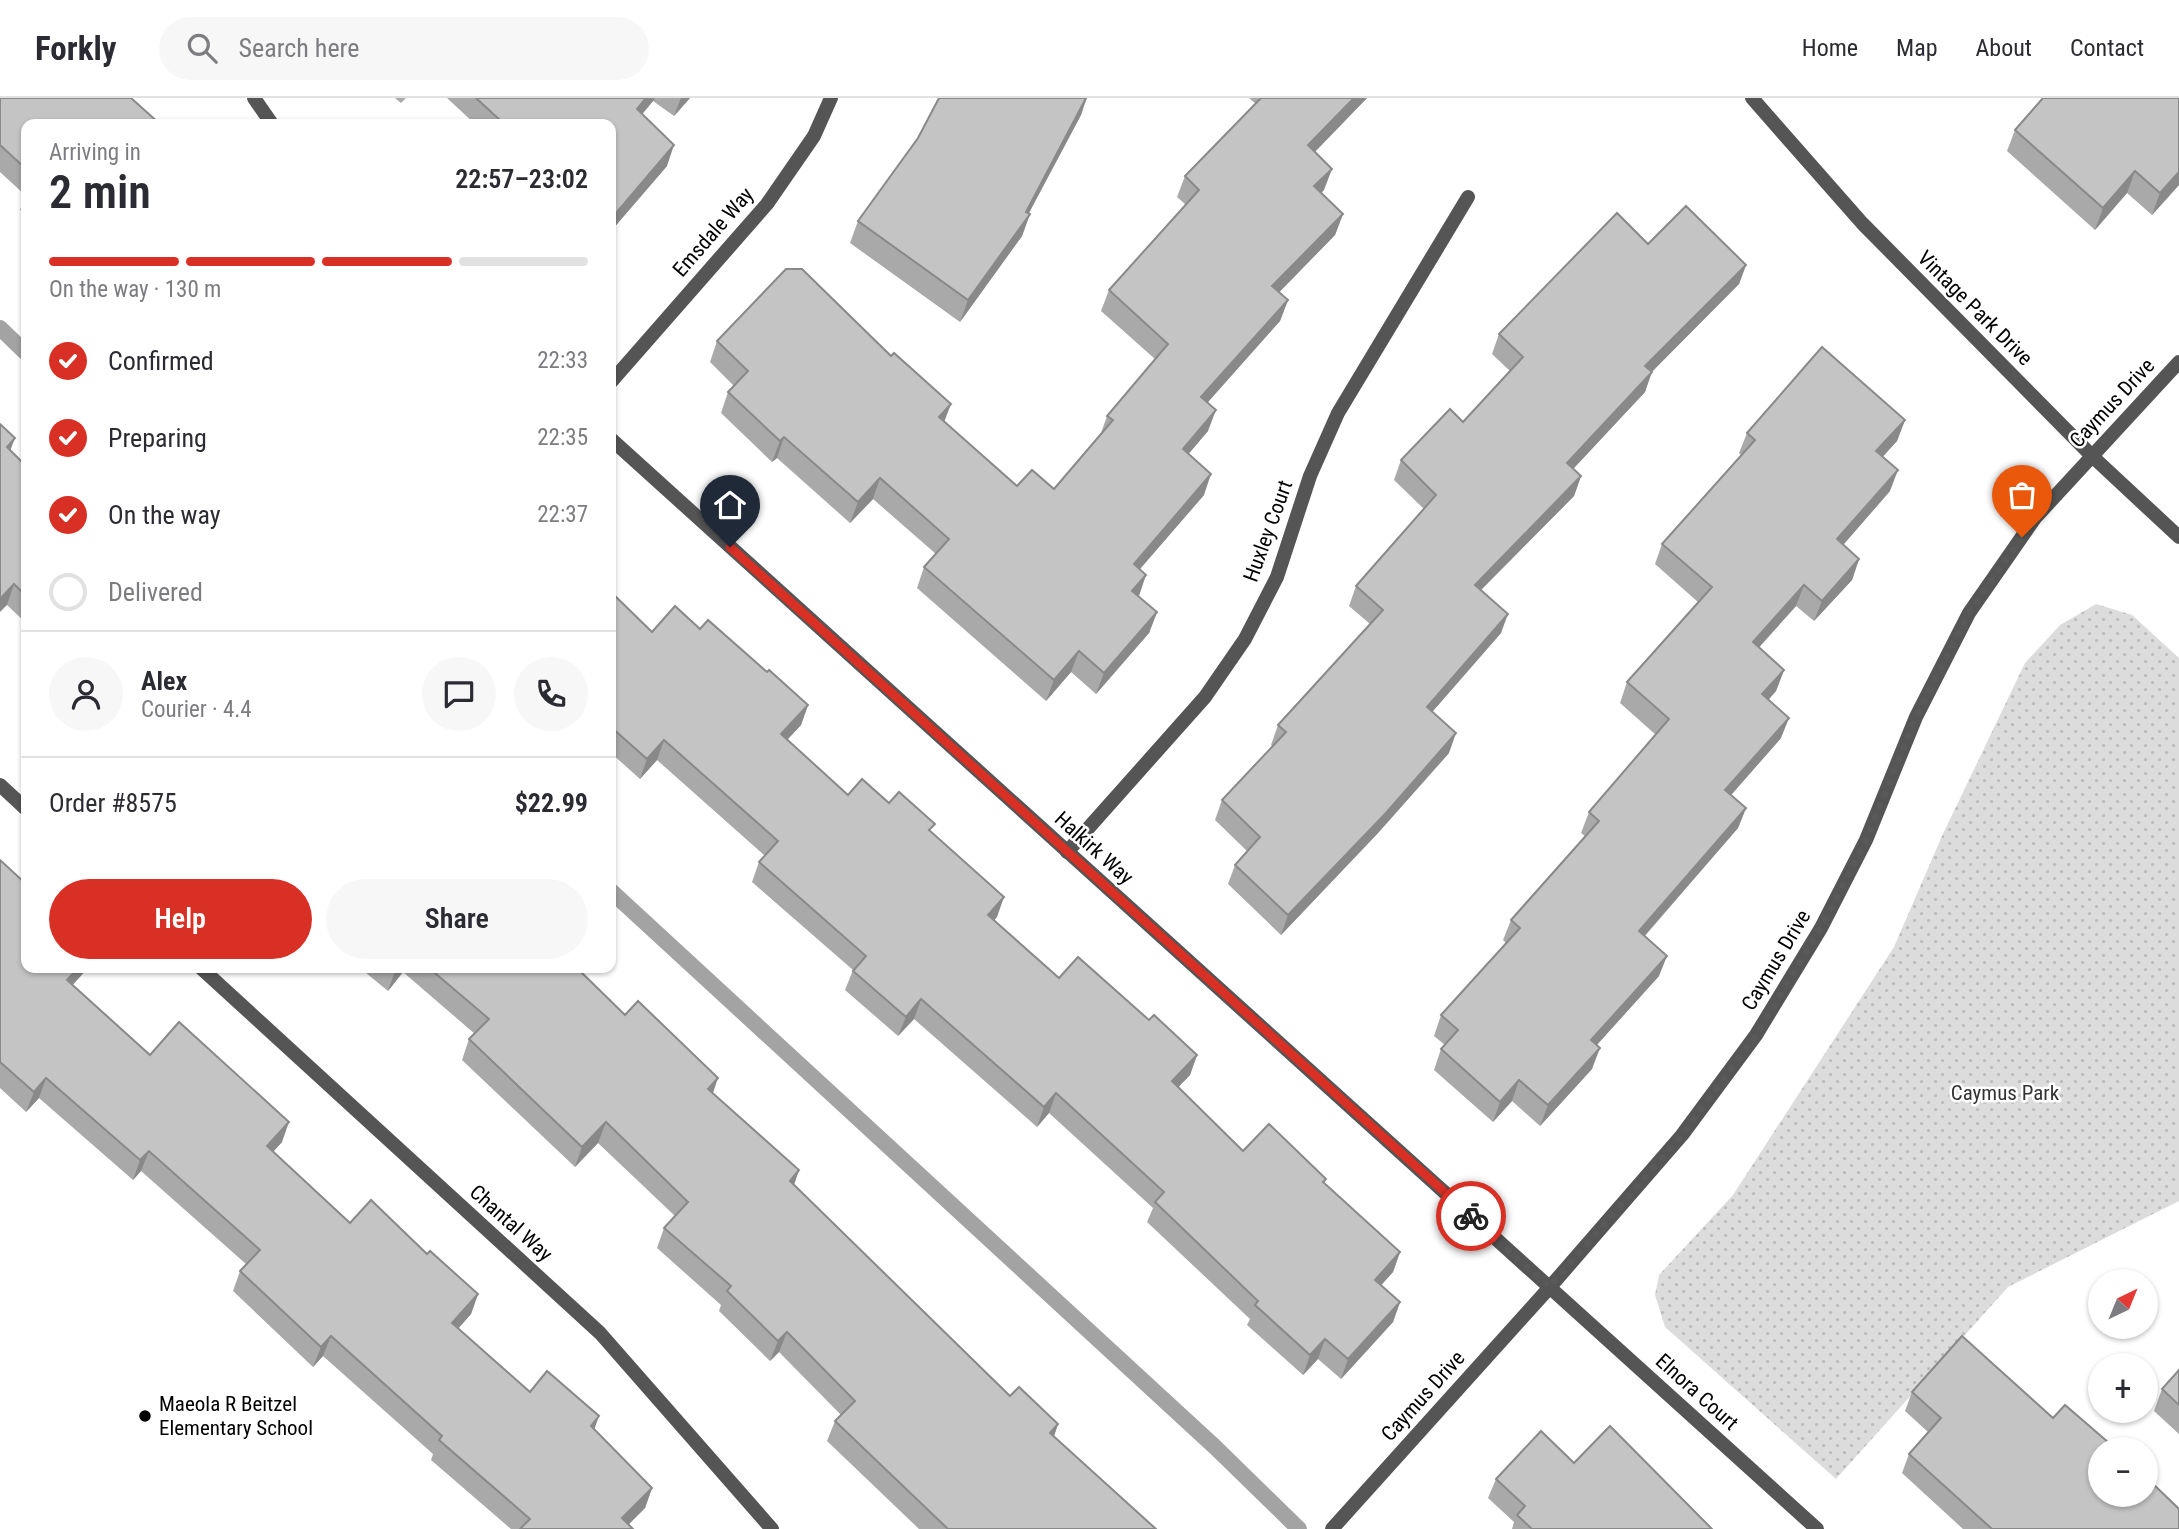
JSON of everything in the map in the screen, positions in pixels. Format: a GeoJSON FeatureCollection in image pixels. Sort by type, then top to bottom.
{"type":"FeatureCollection","features":[{"type":"Feature","properties":{"kind":"street"},"geometry":{"type":"LineString","coordinates":[[254,98],[269,119]]}},
{"type":"Feature","properties":{"kind":"street","name":"Emsdale Way"},"geometry":{"type":"LineString","coordinates":[[616,376],[767,204],[814,136],[831,98]]}},
{"type":"Feature","properties":{"kind":"street","name":"Vintage Park Drive"},"geometry":{"type":"LineString","coordinates":[[1752,98],[1862,223],[2092,456],[2179,537]]}},
{"type":"Feature","properties":{"kind":"street","name":"Huxley Court"},"geometry":{"type":"LineString","coordinates":[[1067,852],[1205,697],[1245,639],[1277,577],[1310,477],[1338,413],[1468,197]]}},
{"type":"Feature","properties":{"kind":"street","name":"Caymus Drive"},"geometry":{"type":"LineString","coordinates":[[1332,1529],[1682,1135],[1756,1035],[1821,928],[1866,840],[1916,717],[1969,613],[2035,518],[2179,362]]}},
{"type":"Feature","properties":{"kind":"street","name":"Halkirk Way"},"geometry":{"type":"LineString","coordinates":[[616,444],[1549,1287]]}},
{"type":"Feature","properties":{"kind":"street"},"geometry":{"type":"LineString","coordinates":[[0,785],[21,804]]}},
{"type":"Feature","properties":{"kind":"street","name":"Chantal Way"},"geometry":{"type":"LineString","coordinates":[[206,973],[600,1333],[772,1529]]}},
{"type":"Feature","properties":{"kind":"street","name":"Elnora Court"},"geometry":{"type":"LineString","coordinates":[[1549,1287],[1817,1529]]}},
{"type":"Feature","properties":{"kind":"green space","name":"Caymus Park"},"geometry":{"type":"Polygon","coordinates":[[[2096,604],[2132,615],[2179,658],[2179,1201],[2008,1287],[1836,1479],[1665,1327],[1655,1295],[1659,1275],[1733,1195],[1894,947],[1942,836],[2025,663],[2060,625],[2096,604]]]}},
{"type":"Feature","properties":{"kind":"building"},"geometry":{"type":"Polygon","coordinates":[[[0,98],[131,98],[154,119],[21,119],[21,164],[0,145],[0,98]]]}},
{"type":"Feature","properties":{"kind":"building"},"geometry":{"type":"Polygon","coordinates":[[[476,98],[646,98],[637,109],[674,145],[616,213],[616,119],[499,119],[476,98]]]}},
{"type":"Feature","properties":{"kind":"building"},"geometry":{"type":"Polygon","coordinates":[[[939,98],[1086,98],[1026,212],[1030,214],[968,300],[858,221],[918,138],[939,98]]]}},
{"type":"Feature","properties":{"kind":"building"},"geometry":{"type":"Polygon","coordinates":[[[1261,98],[1354,98],[1308,145],[1332,169],[1314,186],[1343,214],[1272,286],[1288,300],[1201,397],[1216,410],[1183,449],[1211,474],[1134,564],[1146,575],[1132,591],[1157,612],[1104,673],[1079,651],[1054,680],[924,567],[949,539],[880,478],[858,502],[784,437],[780,441],[728,392],[748,371],[717,341],[786,269],[802,269],[891,356],[894,353],[951,404],[939,417],[1017,486],[1032,470],[1054,489],[1113,420],[1107,416],[1168,344],[1109,290],[1199,190],[1185,176],[1261,98]]]}},
{"type":"Feature","properties":{"kind":"building"},"geometry":{"type":"Polygon","coordinates":[[[2043,98],[2179,98],[2179,172],[2160,193],[2135,171],[2103,208],[2015,130],[2043,98]]]}},
{"type":"Feature","properties":{"kind":"building"},"geometry":{"type":"Polygon","coordinates":[[[1686,206],[1746,265],[1645,366],[1652,372],[1567,463],[1581,476],[1475,585],[1508,614],[1427,707],[1456,733],[1385,814],[1288,915],[1235,865],[1260,837],[1222,800],[1286,732],[1278,725],[1383,610],[1356,586],[1436,495],[1401,460],[1450,409],[1463,422],[1523,357],[1499,334],[1617,213],[1648,244],[1686,206]]]}},
{"type":"Feature","properties":{"kind":"building"},"geometry":{"type":"Polygon","coordinates":[[[1822,347],[1905,420],[1876,451],[1898,470],[1837,539],[1859,559],[1822,601],[1804,585],[1753,642],[1784,670],[1762,694],[1789,718],[1725,790],[1746,808],[1639,931],[1667,956],[1591,1040],[1600,1048],[1548,1105],[1519,1080],[1500,1102],[1441,1049],[1458,1030],[1441,1015],[1520,928],[1511,920],[1599,821],[1589,812],[1669,719],[1627,682],[1712,587],[1662,544],[1755,440],[1747,433],[1822,347]]]}},
{"type":"Feature","properties":{"kind":"building"},"geometry":{"type":"Polygon","coordinates":[[[0,424],[15,438],[7,447],[21,461],[21,591],[14,584],[0,599],[0,424]]]}},
{"type":"Feature","properties":{"kind":"building"},"geometry":{"type":"Polygon","coordinates":[[[616,597],[652,632],[675,606],[700,629],[708,620],[808,705],[781,734],[848,795],[862,779],[889,803],[899,792],[935,824],[929,830],[1004,897],[988,915],[1059,978],[1078,957],[1149,1020],[1154,1015],[1197,1055],[1172,1081],[1243,1151],[1269,1124],[1326,1179],[1323,1182],[1400,1252],[1375,1280],[1400,1302],[1348,1359],[1325,1339],[1310,1355],[1255,1305],[1258,1301],[1155,1202],[1164,1192],[1056,1093],[1044,1107],[921,999],[906,1017],[853,971],[866,956],[759,862],[778,841],[664,740],[647,759],[616,731],[616,597]]]}},
{"type":"Feature","properties":{"kind":"building"},"geometry":{"type":"Polygon","coordinates":[[[0,860],[21,879],[21,973],[73,973],[67,980],[150,1055],[179,1022],[289,1122],[267,1146],[350,1223],[371,1200],[427,1254],[430,1251],[478,1294],[452,1323],[530,1392],[547,1371],[599,1416],[591,1426],[652,1488],[622,1518],[633,1529],[520,1529],[530,1519],[439,1440],[442,1436],[331,1336],[321,1347],[240,1271],[260,1250],[149,1151],[140,1160],[46,1078],[34,1092],[0,1062],[0,860]]]}},
{"type":"Feature","properties":{"kind":"building"},"geometry":{"type":"Polygon","coordinates":[[[435,973],[582,973],[625,1015],[638,1001],[718,1078],[708,1089],[799,1170],[790,1181],[1010,1396],[1019,1387],[1058,1424],[1050,1433],[1156,1529],[948,1529],[835,1421],[855,1401],[787,1332],[778,1341],[727,1291],[731,1286],[664,1228],[688,1202],[606,1122],[582,1147],[469,1039],[489,1019],[435,973]]]}},
{"type":"Feature","properties":{"kind":"building"},"geometry":{"type":"Polygon","coordinates":[[[1962,1336],[2053,1418],[2065,1405],[2102,1437],[2088,1437],[2088,1507],[2158,1507],[2158,1489],[2179,1509],[2179,1529],[1992,1529],[1909,1454],[1941,1418],[1912,1392],[1962,1336]]]}},
{"type":"Feature","properties":{"kind":"building"},"geometry":{"type":"Polygon","coordinates":[[[2179,1370],[2179,1405],[2162,1389],[2179,1370]]]}},
{"type":"Feature","properties":{"kind":"building"},"geometry":{"type":"Polygon","coordinates":[[[1610,1426],[1712,1529],[1532,1529],[1517,1515],[1525,1506],[1496,1479],[1541,1431],[1574,1463],[1610,1426]]]}},
{"type":"Feature","properties":{"kind":"waterway"},"geometry":{"type":"LineString","coordinates":[[0,328],[21,348]]}},
{"type":"Feature","properties":{"kind":"waterway"},"geometry":{"type":"LineString","coordinates":[[616,896],[1215,1447],[1299,1529]]}},
{"type":"Feature","properties":{"kind":"way so far"},"geometry":{"type":"LineString","coordinates":[[1471,1216],[1549,1287],[1682,1135],[1756,1035],[1821,928],[1866,840],[1916,717],[1969,613],[2022,537]]}},
{"type":"Feature","properties":{"kind":"place","name":"Maeola R Beitzel Elementary School"},"geometry":{"type":"Point","coordinates":[145,1416]}},
{"type":"Feature","properties":{"kind":"route"},"geometry":{"type":"LineString","coordinates":[[730,547],[1471,1216]]}}]}
